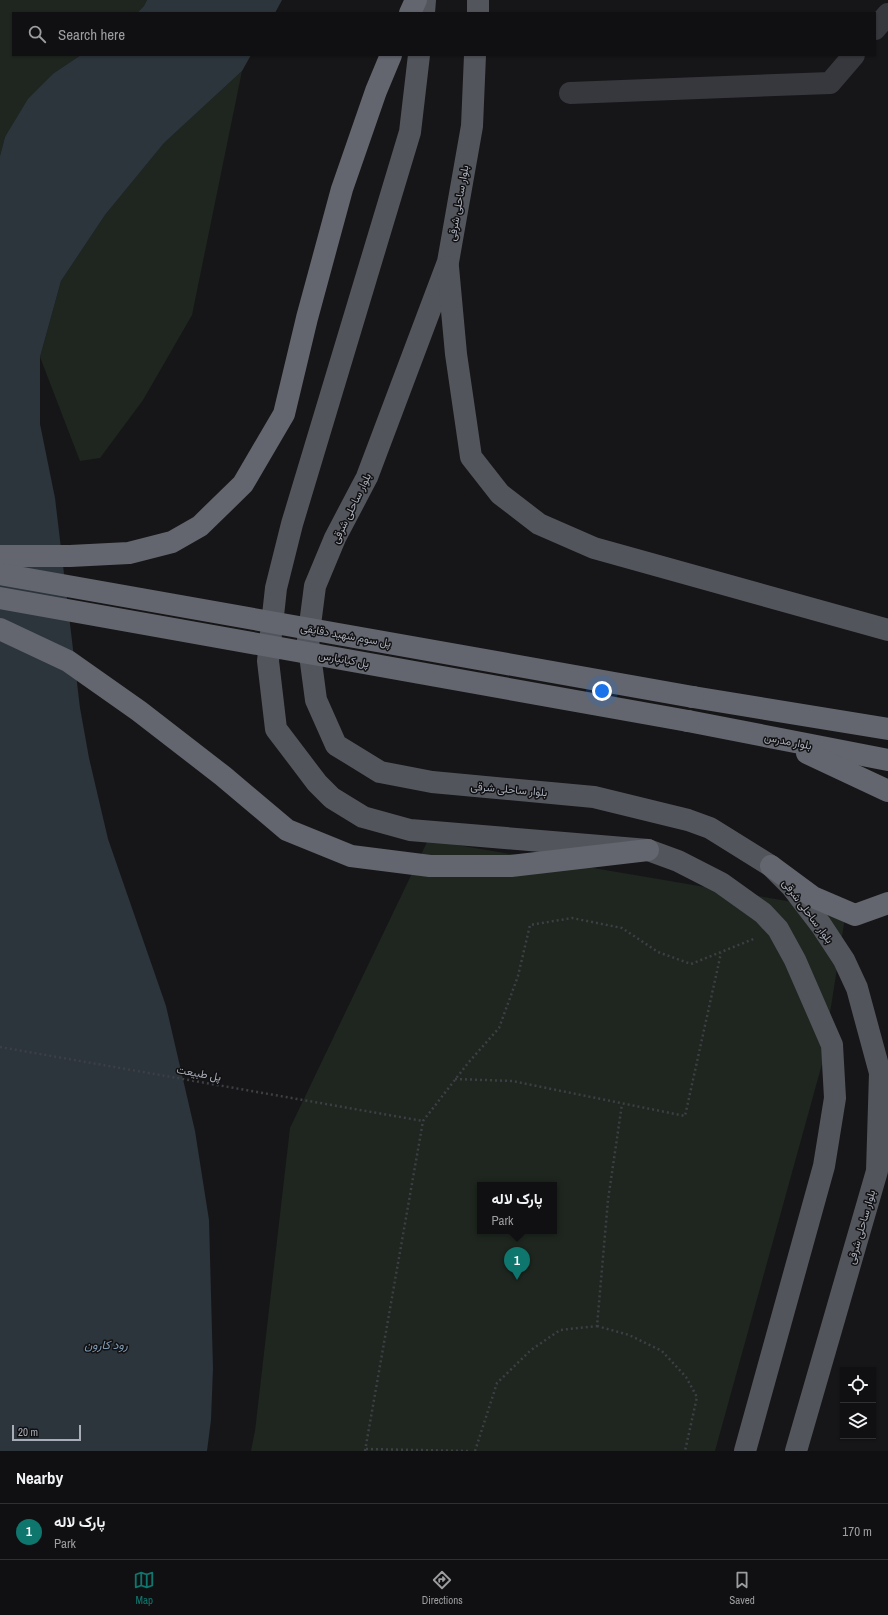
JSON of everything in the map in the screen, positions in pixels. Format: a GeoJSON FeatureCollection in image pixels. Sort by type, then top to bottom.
{"type":"FeatureCollection","features":[{"type":"Feature","properties":{"kind":"highway"},"geometry":{"type":"LineString","coordinates":[[410,12],[416,0]]}},
{"type":"Feature","properties":{"kind":"highway"},"geometry":{"type":"LineString","coordinates":[[0,556],[70,556],[129,553],[172,542],[200,526],[243,484],[284,414],[307,318],[342,189],[376,91],[391,56]]}},
{"type":"Feature","properties":{"kind":"highway","name":"پل سوم شهید دقایقی"},"geometry":{"type":"LineString","coordinates":[[0,574],[693,697],[888,729]]}},
{"type":"Feature","properties":{"kind":"highway","name":"پل کیانپارس"},"geometry":{"type":"LineString","coordinates":[[0,598],[688,721]]}},
{"type":"Feature","properties":{"kind":"highway"},"geometry":{"type":"LineString","coordinates":[[0,629],[68,661],[139,711],[223,776],[287,830],[351,856],[430,866],[511,866],[648,850]]}},
{"type":"Feature","properties":{"kind":"highway","name":"بلوار مدرس"},"geometry":{"type":"LineString","coordinates":[[688,721],[888,760]]}},
{"type":"Feature","properties":{"kind":"highway"},"geometry":{"type":"LineString","coordinates":[[777,738],[888,792]]}},
{"type":"Feature","properties":{"kind":"highway"},"geometry":{"type":"LineString","coordinates":[[771,866],[813,897],[855,915],[888,903]]}},
{"type":"Feature","properties":{"kind":"main road"},"geometry":{"type":"LineString","coordinates":[[424,12],[425,0]]}},
{"type":"Feature","properties":{"kind":"main road"},"geometry":{"type":"LineString","coordinates":[[478,0],[478,12]]}},
{"type":"Feature","properties":{"kind":"main road"},"geometry":{"type":"LineString","coordinates":[[419,56],[410,132],[292,524],[276,588],[268,661],[276,729],[317,783],[332,798],[363,817],[410,830],[648,850],[678,861],[721,883],[763,913],[778,929],[795,960],[832,1045],[834,1098],[824,1166],[744,1451]]}},
{"type":"Feature","properties":{"kind":"main road","name":"بلوار ساحلی شرقی"},"geometry":{"type":"LineString","coordinates":[[475,56],[472,126],[448,262],[367,477],[335,538],[315,586],[308,640],[316,700],[336,745],[380,772],[432,782],[594,797],[688,820],[710,828],[771,866],[792,887],[821,925],[844,960],[857,988],[880,1073],[877,1171],[796,1451]]}},
{"type":"Feature","properties":{"kind":"main road"},"geometry":{"type":"LineString","coordinates":[[448,262],[456,354],[471,457],[500,494],[539,524],[594,548],[888,630]]}},
{"type":"Feature","properties":{"kind":"main road"},"geometry":{"type":"LineString","coordinates":[[877,1171],[888,1142]]}},
{"type":"Feature","properties":{"kind":"lane"},"geometry":{"type":"LineString","coordinates":[[876,29],[888,14]]}},
{"type":"Feature","properties":{"kind":"lane"},"geometry":{"type":"LineString","coordinates":[[570,93],[830,83],[853,56]]}},
{"type":"Feature","properties":{"kind":"path"},"geometry":{"type":"LineString","coordinates":[[468,1451],[366,1450],[423,1121],[455,1079],[499,1028],[518,976],[530,925],[572,918],[622,928],[658,952],[691,964],[778,929]]}},
{"type":"Feature","properties":{"kind":"path"},"geometry":{"type":"LineString","coordinates":[[455,1079],[512,1081],[685,1116],[721,953]]}},
{"type":"Feature","properties":{"kind":"path","name":"پل طبیعت"},"geometry":{"type":"LineString","coordinates":[[0,1046],[423,1121]]}},
{"type":"Feature","properties":{"kind":"path"},"geometry":{"type":"LineString","coordinates":[[597,1326],[608,1200],[622,1104]]}},
{"type":"Feature","properties":{"kind":"path"},"geometry":{"type":"LineString","coordinates":[[475,1451],[497,1383],[531,1350],[560,1330],[597,1326],[629,1335],[662,1351],[686,1377],[697,1397],[685,1451]]}},
{"type":"Feature","properties":{"kind":"shaded area"},"geometry":{"type":"Polygon","coordinates":[[[0,0],[147,0],[138,12],[12,12],[12,56],[80,56],[54,73],[5,137],[0,156],[0,0]]]}},
{"type":"Feature","properties":{"kind":"shaded area"},"geometry":{"type":"Polygon","coordinates":[[[242,71],[192,315],[143,400],[100,458],[80,461],[40,357],[61,281],[105,215],[164,143],[242,71]]]}},
{"type":"Feature","properties":{"kind":"shaded area"},"geometry":{"type":"Polygon","coordinates":[[[428,840],[846,911],[822,1064],[715,1451],[251,1451],[255,1431],[290,1128],[428,840]]]}},
{"type":"Feature","properties":{"kind":"water"},"geometry":{"type":"Polygon","coordinates":[[[147,0],[282,0],[276,12],[138,12],[147,0]]]}},
{"type":"Feature","properties":{"kind":"water","name":"رود کارون"},"geometry":{"type":"Polygon","coordinates":[[[80,56],[250,56],[242,71],[164,143],[105,215],[61,281],[40,357],[40,424],[55,498],[80,708],[89,758],[108,839],[166,1006],[195,1131],[209,1220],[213,1368],[211,1420],[207,1451],[0,1451],[0,156],[5,137],[28,99],[54,73],[80,56]]]}},
{"type":"Feature","properties":{"kind":"place","name":"پارک لاله"},"geometry":{"type":"Point","coordinates":[517,1280]}}]}
